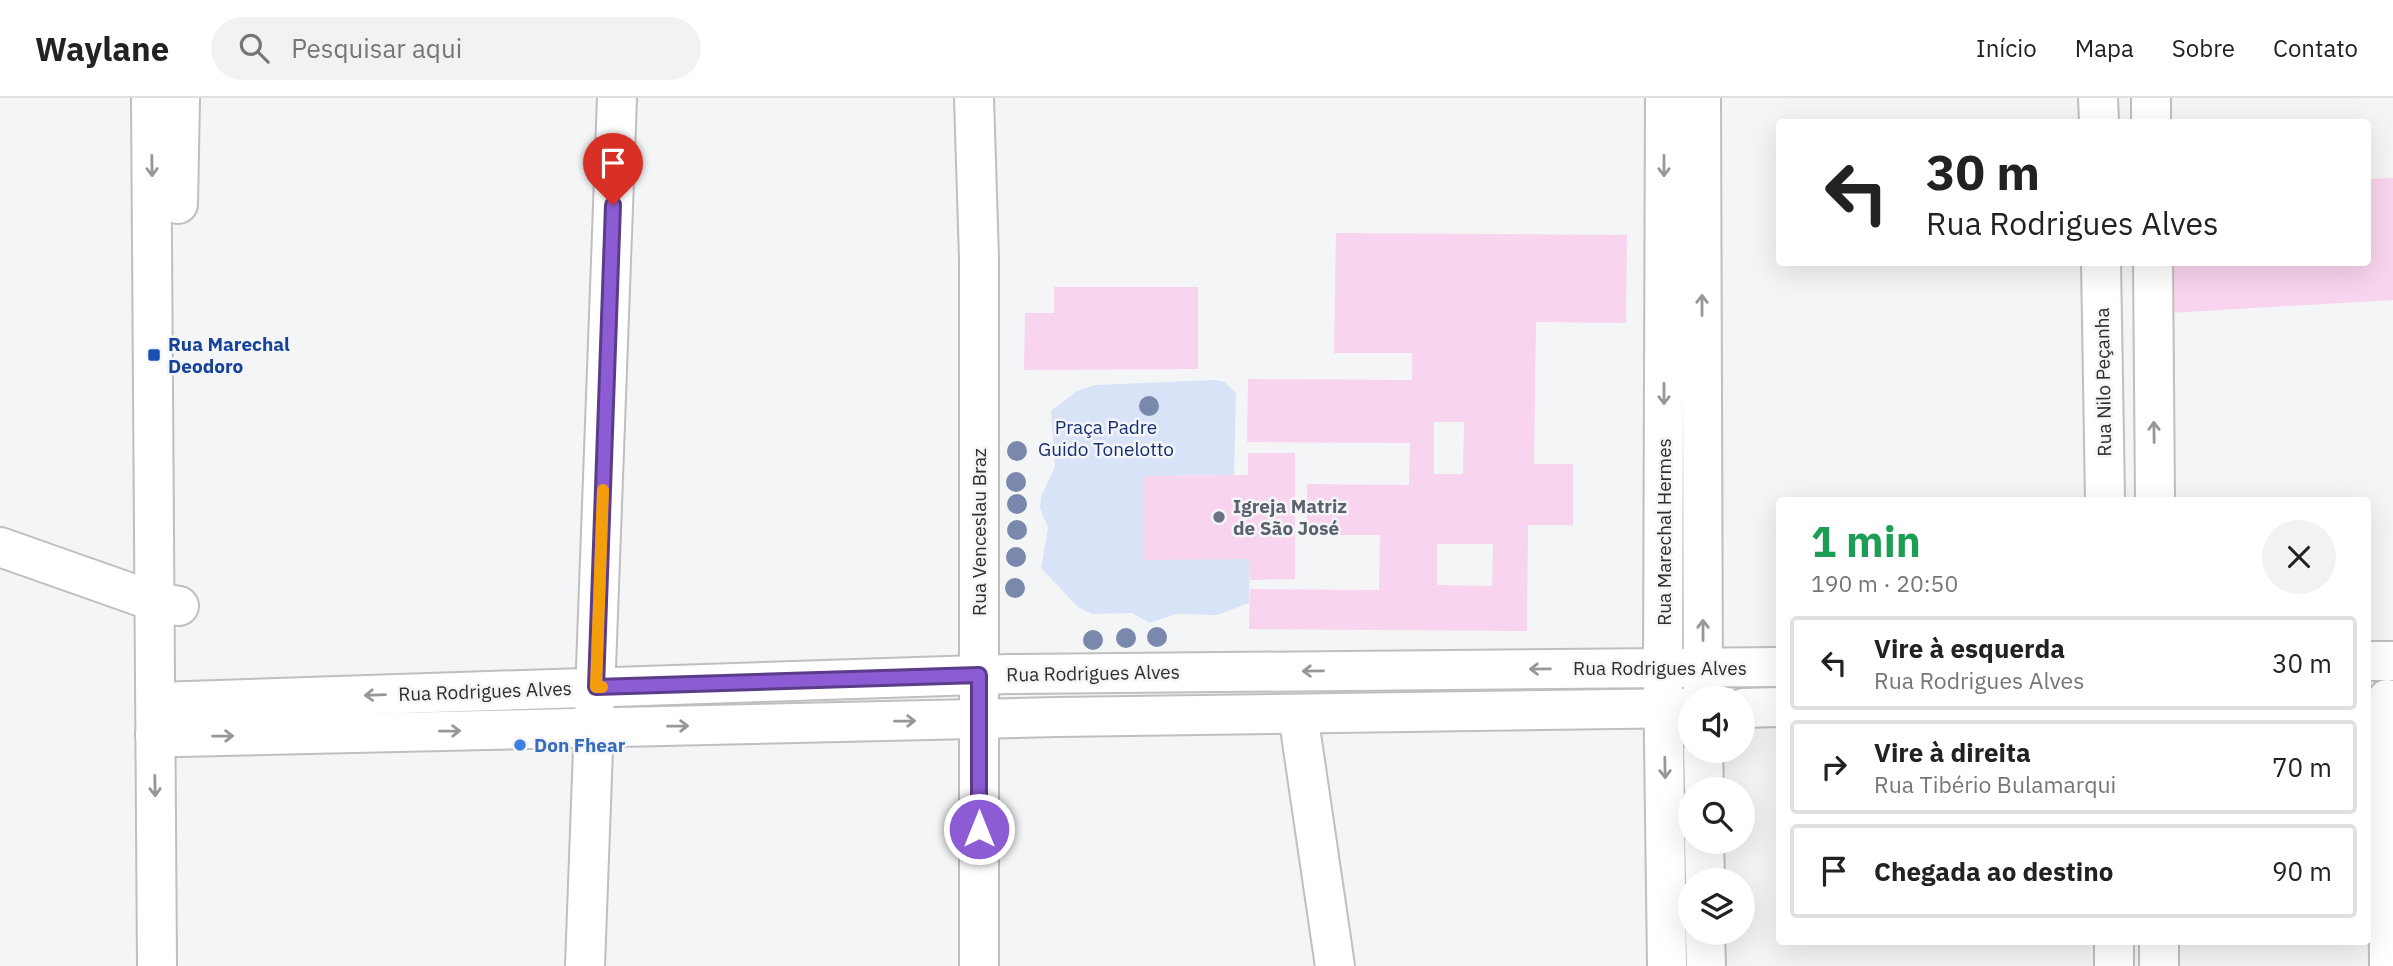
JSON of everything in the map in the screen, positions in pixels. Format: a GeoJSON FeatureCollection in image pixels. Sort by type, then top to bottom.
{"type":"FeatureCollection","features":[{"type":"Feature","properties":{"kind":"street"},"geometry":{"type":"LineString","coordinates":[[152,98],[168,604]]}},
{"type":"Feature","properties":{"kind":"street"},"geometry":{"type":"LineString","coordinates":[[157,966],[167,719],[180,98]]}},
{"type":"Feature","properties":{"kind":"street"},"geometry":{"type":"LineString","coordinates":[[585,966],[617,98]]}},
{"type":"Feature","properties":{"kind":"street","name":"Rua Venceslau Braz"},"geometry":{"type":"LineString","coordinates":[[974,98],[979,258],[979,966]]}},
{"type":"Feature","properties":{"kind":"street","name":"Rua Marechal Hermes"},"geometry":{"type":"LineString","coordinates":[[1665,98],[1664,668],[1677,709],[1667,966]]}},
{"type":"Feature","properties":{"kind":"street","name":"Rua Marechal Hermes"},"geometry":{"type":"LineString","coordinates":[[1701,98],[1703,683]]}},
{"type":"Feature","properties":{"kind":"street"},"geometry":{"type":"LineString","coordinates":[[2098,98],[2099,119]]}},
{"type":"Feature","properties":{"kind":"street"},"geometry":{"type":"LineString","coordinates":[[2151,98],[2151,119]]}},
{"type":"Feature","properties":{"kind":"street","name":"Rua Nilo Peçanha"},"geometry":{"type":"LineString","coordinates":[[2101,266],[2105,497]]}},
{"type":"Feature","properties":{"kind":"street"},"geometry":{"type":"LineString","coordinates":[[2153,266],[2155,497]]}},
{"type":"Feature","properties":{"kind":"street"},"geometry":{"type":"LineString","coordinates":[[0,547],[168,604]]}},
{"type":"Feature","properties":{"kind":"street"},"geometry":{"type":"LineString","coordinates":[[2371,661],[2393,661]]}},
{"type":"Feature","properties":{"kind":"street","name":"Rua Rodrigues Alves"},"geometry":{"type":"LineString","coordinates":[[167,719],[596,687],[979,675],[1664,668],[1703,683],[1776,668]]}},
{"type":"Feature","properties":{"kind":"street"},"geometry":{"type":"LineString","coordinates":[[2383,699],[2389,966]]}},
{"type":"Feature","properties":{"kind":"street","name":"Rua Rodrigues Alves"},"geometry":{"type":"LineString","coordinates":[[1755,708],[1776,707]]}},
{"type":"Feature","properties":{"kind":"street","name":"Rua Rodrigues Alves"},"geometry":{"type":"LineString","coordinates":[[167,719],[594,728],[979,719],[1677,709]]}},
{"type":"Feature","properties":{"kind":"street"},"geometry":{"type":"LineString","coordinates":[[1298,714],[1335,966]]}},
{"type":"Feature","properties":{"kind":"street"},"geometry":{"type":"LineString","coordinates":[[167,719],[181,966]]}},
{"type":"Feature","properties":{"kind":"street"},"geometry":{"type":"LineString","coordinates":[[1705,945],[1706,966]]}},
{"type":"Feature","properties":{"kind":"street"},"geometry":{"type":"LineString","coordinates":[[2114,945],[2114,966]]}},
{"type":"Feature","properties":{"kind":"street"},"geometry":{"type":"LineString","coordinates":[[2159,945],[2160,966]]}},
{"type":"Feature","properties":{"kind":"green space","name":"Praça Padre Guido Tonelotto"},"geometry":{"type":"Polygon","coordinates":[[[1215,380],[1225,382],[1236,393],[1234,475],[1143,476],[1143,559],[1250,559],[1249,603],[1217,615],[1176,614],[1150,623],[1132,613],[1092,614],[1078,607],[1041,568],[1048,528],[1040,508],[1041,497],[1055,466],[1051,411],[1077,391],[1095,385],[1215,380]]]}},
{"type":"Feature","properties":{"kind":"building"},"geometry":{"type":"Polygon","coordinates":[[[2393,178],[2393,300],[2168,313],[2165,266],[2371,266],[2371,179],[2393,178]]]}},
{"type":"Feature","properties":{"kind":"building"},"geometry":{"type":"Polygon","coordinates":[[[1336,233],[1627,235],[1626,323],[1536,322],[1534,464],[1573,464],[1573,525],[1528,525],[1527,631],[1249,629],[1250,589],[1379,590],[1380,535],[1307,535],[1307,484],[1409,485],[1410,443],[1247,442],[1248,379],[1412,380],[1412,353],[1334,353],[1336,233]],[[1434,422],[1434,474],[1463,474],[1464,422],[1434,422]],[[1437,544],[1437,585],[1492,586],[1493,544],[1437,544]]]}},
{"type":"Feature","properties":{"kind":"building"},"geometry":{"type":"Polygon","coordinates":[[[1054,287],[1198,287],[1198,369],[1024,370],[1025,313],[1054,313],[1054,287]]]}},
{"type":"Feature","properties":{"kind":"building","name":"Igreja Matriz de São José"},"geometry":{"type":"Polygon","coordinates":[[[1248,453],[1295,453],[1295,579],[1250,580],[1250,559],[1143,560],[1143,476],[1248,475],[1248,453]]]}},
{"type":"Feature","properties":{"kind":"slow traffic"},"geometry":{"type":"LineString","coordinates":[[602,687],[596,687],[603,490]]}},
{"type":"Feature","properties":{"kind":"place","name":"Rua Marechal Deodoro"},"geometry":{"type":"Point","coordinates":[154,355]}},
{"type":"Feature","properties":{"kind":"place","name":"Igreja Matriz de São José"},"geometry":{"type":"Point","coordinates":[1219,517]}},
{"type":"Feature","properties":{"kind":"place","name":"Don Fhear"},"geometry":{"type":"Point","coordinates":[520,745]}},
{"type":"Feature","properties":{"kind":"route"},"geometry":{"type":"LineString","coordinates":[[613,205],[596,687],[979,675],[979,829]]}}]}
